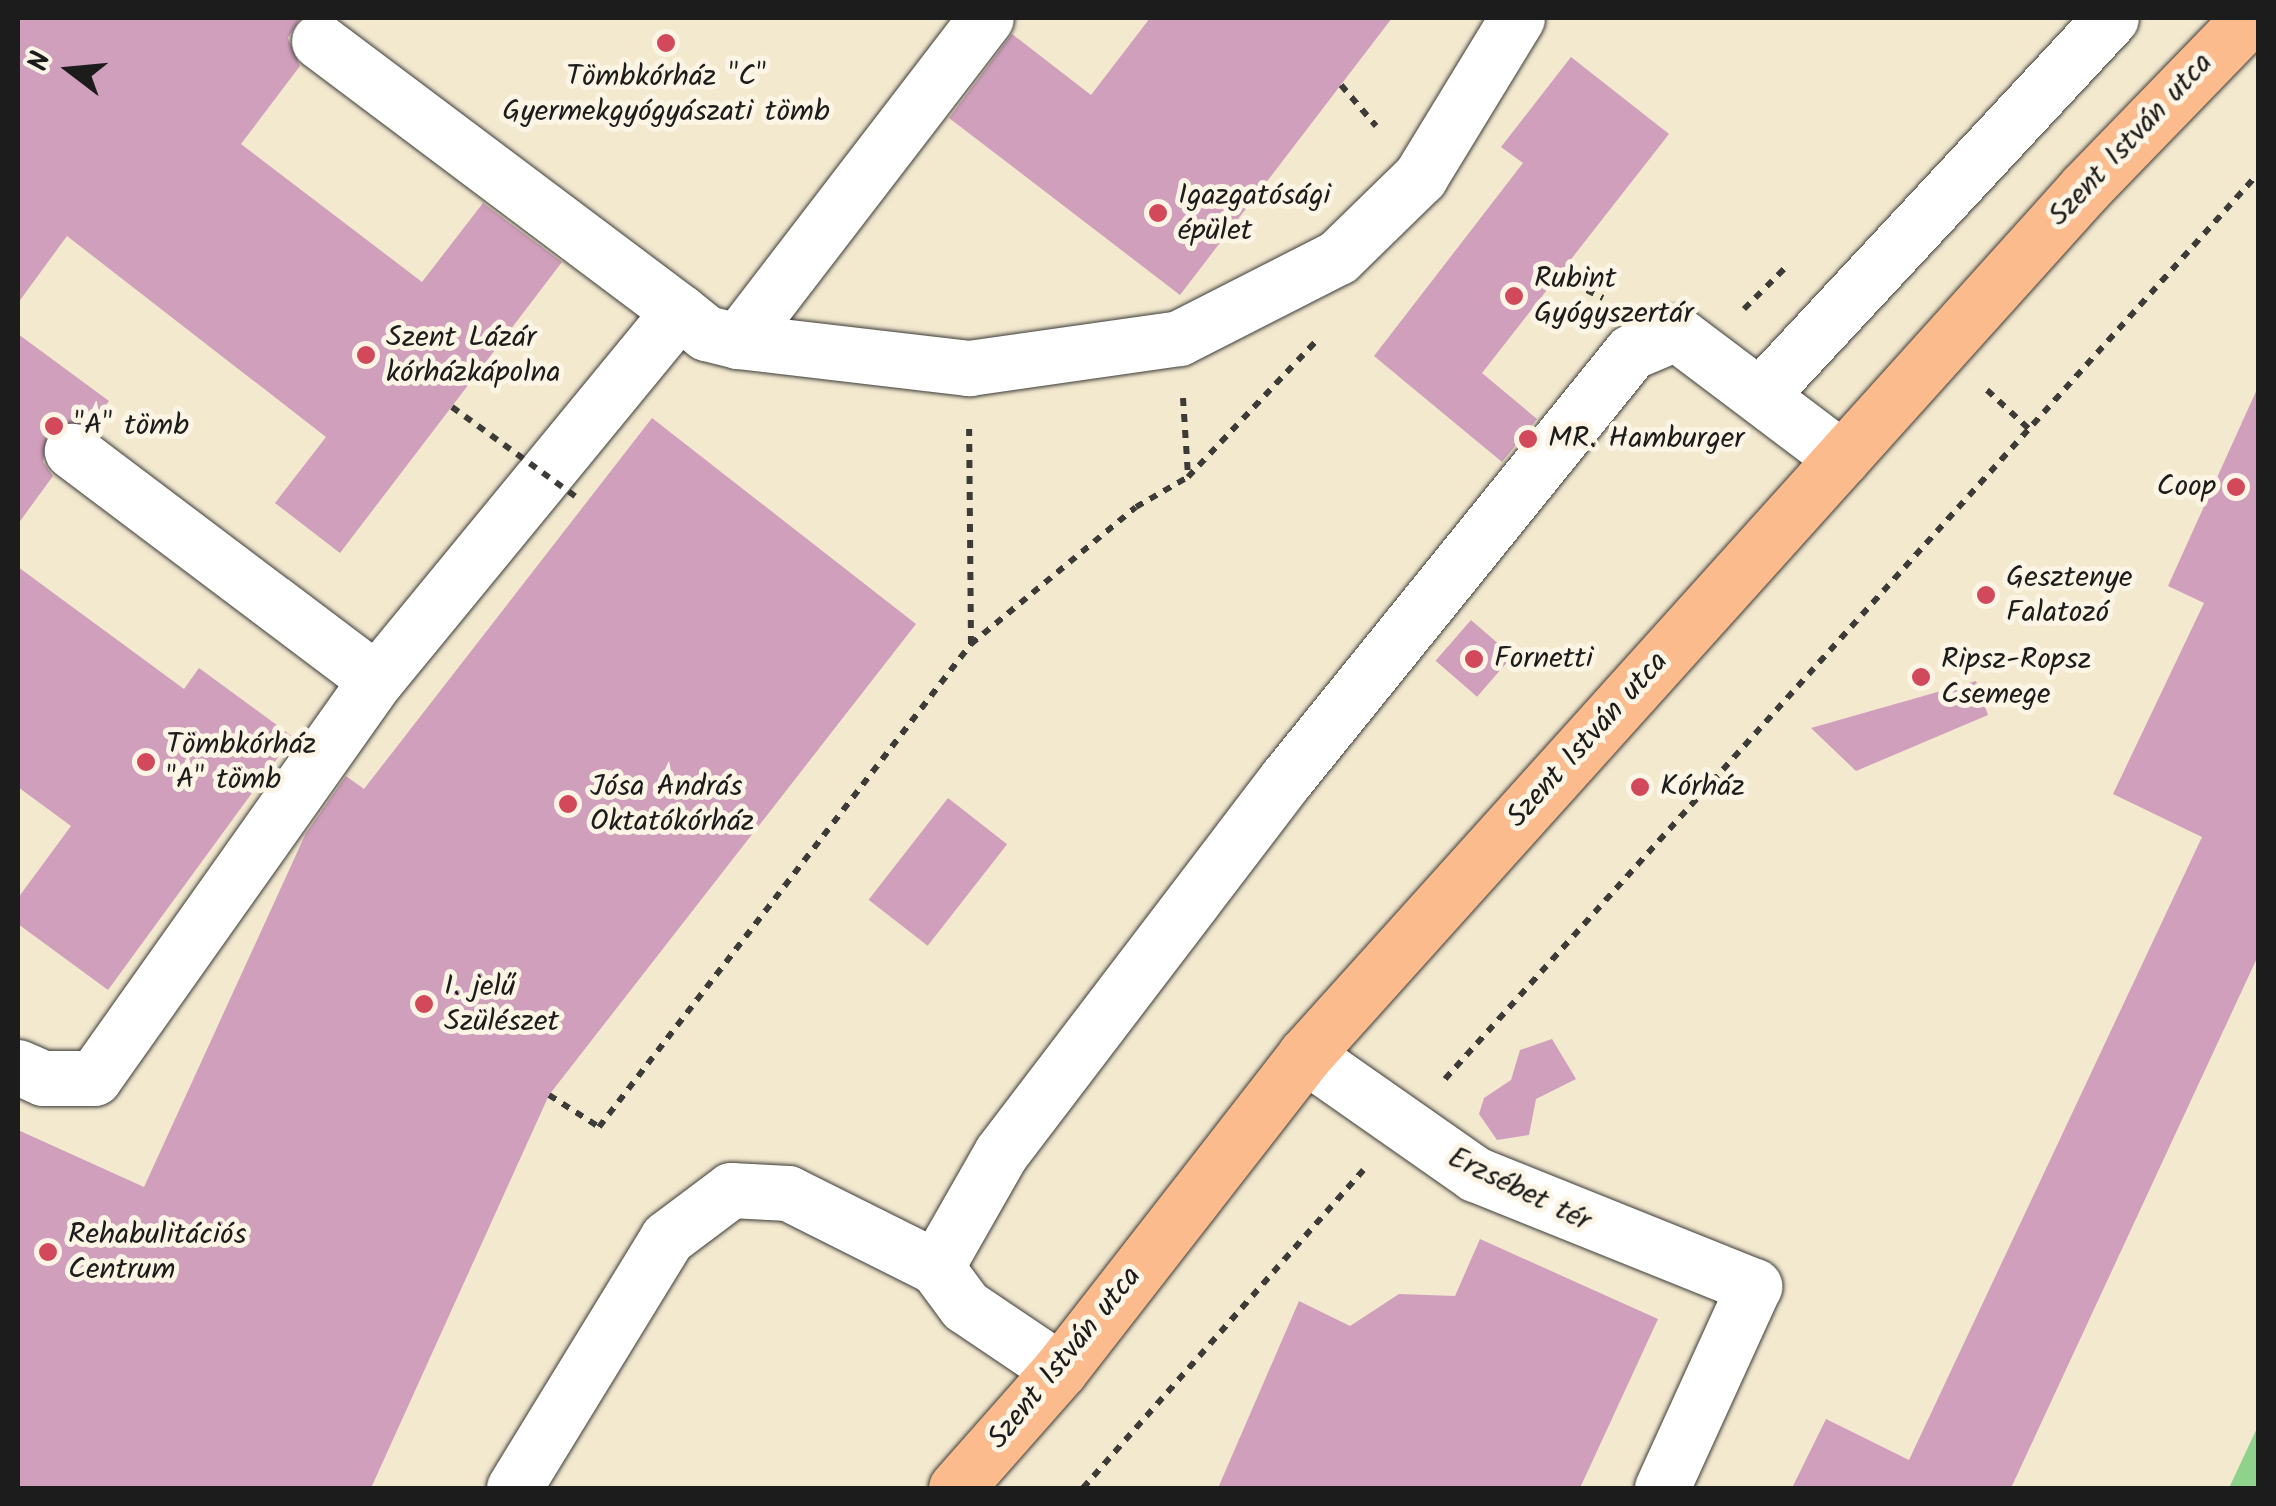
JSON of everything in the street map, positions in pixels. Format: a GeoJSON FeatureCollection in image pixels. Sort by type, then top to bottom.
{"type":"FeatureCollection","features":[{"type":"Feature","properties":{"kind":"main road","name":"Szent István utca"},"geometry":{"type":"LineString","coordinates":[[956,1488],[1060,1370],[1305,1054],[1842,458],[2250,18]]}},
{"type":"Feature","properties":{"kind":"lane"},"geometry":{"type":"LineString","coordinates":[[738,341],[986,18]]}},
{"type":"Feature","properties":{"kind":"lane"},"geometry":{"type":"LineString","coordinates":[[319,40],[706,334],[969,368],[1180,338],[1338,257],[1420,177],[1517,18]]}},
{"type":"Feature","properties":{"kind":"lane"},"geometry":{"type":"LineString","coordinates":[[1762,393],[2111,18]]}},
{"type":"Feature","properties":{"kind":"lane"},"geometry":{"type":"LineString","coordinates":[[18,1067],[42,1078],[94,1078],[376,680],[679,312]]}},
{"type":"Feature","properties":{"kind":"lane"},"geometry":{"type":"LineString","coordinates":[[936,1267],[1002,1153],[1422,600],[1631,352],[1676,332],[1762,393],[1842,458]]}},
{"type":"Feature","properties":{"kind":"lane"},"geometry":{"type":"LineString","coordinates":[[72,451],[376,680]]}},
{"type":"Feature","properties":{"kind":"lane","name":"Erzsébet tér"},"geometry":{"type":"LineString","coordinates":[[1305,1054],[1400,1128],[1588,1225],[1754,1286],[1662,1488]]}},
{"type":"Feature","properties":{"kind":"lane"},"geometry":{"type":"LineString","coordinates":[[514,1488],[668,1238],[731,1190],[788,1194],[936,1267],[965,1306],[1060,1370]]}},
{"type":"Feature","properties":{"kind":"path"},"geometry":{"type":"LineString","coordinates":[[1083,1488],[1400,1128],[2258,174]]}},
{"type":"Feature","properties":{"kind":"path"},"geometry":{"type":"LineString","coordinates":[[549,1095],[600,1127],[971,644],[1136,507],[1188,476],[1327,329]]}},
{"type":"Feature","properties":{"kind":"path"},"geometry":{"type":"LineString","coordinates":[[1180,338],[1188,476]]}},
{"type":"Feature","properties":{"kind":"path"},"geometry":{"type":"LineString","coordinates":[[969,368],[971,644]]}},
{"type":"Feature","properties":{"kind":"path"},"geometry":{"type":"LineString","coordinates":[[452,407],[582,501]]}},
{"type":"Feature","properties":{"kind":"green space"},"geometry":{"type":"Polygon","coordinates":[[[2258,1426],[2258,1488],[2229,1488],[2258,1426]]]}},
{"type":"Feature","properties":{"kind":"building"},"geometry":{"type":"Polygon","coordinates":[[[18,18],[300,18],[288,38],[300,66],[241,144],[422,282],[483,203],[562,262],[340,553],[275,503],[326,437],[67,236],[18,303],[18,18]]]}},
{"type":"Feature","properties":{"kind":"building","name":"Igazgatósági épület"},"geometry":{"type":"Polygon","coordinates":[[[1150,18],[1392,18],[1180,295],[949,118],[1012,34],[1091,95],[1150,18]]]}},
{"type":"Feature","properties":{"kind":"building"},"geometry":{"type":"Polygon","coordinates":[[[1571,57],[1669,134],[1482,373],[1537,419],[1502,462],[1374,356],[1523,163],[1501,147],[1571,57]]]}},
{"type":"Feature","properties":{"kind":"building","name":"\"A\" tömb"},"geometry":{"type":"Polygon","coordinates":[[[18,334],[109,401],[90,426],[61,422],[47,433],[43,462],[53,476],[18,524],[18,334]]]}},
{"type":"Feature","properties":{"kind":"building"},"geometry":{"type":"Polygon","coordinates":[[[2258,387],[2258,956],[2011,1488],[1792,1488],[1826,1419],[1909,1460],[2202,837],[2113,794],[2204,603],[2168,586],[2258,387]]]}},
{"type":"Feature","properties":{"kind":"building","name":"I. jelű Szülészet"},"geometry":{"type":"Polygon","coordinates":[[[652,418],[916,624],[549,1095],[371,1488],[18,1488],[18,1130],[144,1187],[306,833],[346,776],[364,789],[652,418]]]}},
{"type":"Feature","properties":{"kind":"building","name":"Tömbkórház \"A\" tömb"},"geometry":{"type":"Polygon","coordinates":[[[18,567],[184,689],[199,668],[293,737],[108,990],[18,924],[18,898],[71,826],[18,787],[18,567]]]}},
{"type":"Feature","properties":{"kind":"building","name":"Fornetti"},"geometry":{"type":"Polygon","coordinates":[[[1471,620],[1513,656],[1477,697],[1436,661],[1471,620]]]}},
{"type":"Feature","properties":{"kind":"building"},"geometry":{"type":"Polygon","coordinates":[[[1976,681],[1988,715],[1856,771],[1811,728],[1976,681]]]}},
{"type":"Feature","properties":{"kind":"building"},"geometry":{"type":"Polygon","coordinates":[[[948,798],[1007,844],[928,946],[869,900],[948,798]]]}},
{"type":"Feature","properties":{"kind":"building"},"geometry":{"type":"Polygon","coordinates":[[[1552,1039],[1576,1079],[1536,1099],[1529,1135],[1497,1140],[1479,1114],[1484,1098],[1511,1080],[1520,1050],[1552,1039]]]}},
{"type":"Feature","properties":{"kind":"building"},"geometry":{"type":"Polygon","coordinates":[[[1480,1239],[1658,1319],[1580,1488],[1218,1488],[1299,1301],[1350,1326],[1399,1294],[1455,1296],[1480,1239]]]}},
{"type":"Feature","properties":{"kind":"place","name":"Tömbkórház \"C\" Gyermekgyógyászati tömb"},"geometry":{"type":"Point","coordinates":[666,43]}},
{"type":"Feature","properties":{"kind":"place","name":"Igazgatósági épület"},"geometry":{"type":"Point","coordinates":[1158,213]}},
{"type":"Feature","properties":{"kind":"place","name":"Rubint Gyógyszertár"},"geometry":{"type":"Point","coordinates":[1514,296]}},
{"type":"Feature","properties":{"kind":"place","name":"Szent Lázár kórházkápolna"},"geometry":{"type":"Point","coordinates":[366,355]}},
{"type":"Feature","properties":{"kind":"place","name":"\"A\" tömb"},"geometry":{"type":"Point","coordinates":[54,426]}},
{"type":"Feature","properties":{"kind":"place","name":"MR. Hamburger"},"geometry":{"type":"Point","coordinates":[1528,439]}},
{"type":"Feature","properties":{"kind":"place","name":"Coop"},"geometry":{"type":"Point","coordinates":[2236,487]}},
{"type":"Feature","properties":{"kind":"place","name":"Gesztenye Falatozó"},"geometry":{"type":"Point","coordinates":[1986,595]}},
{"type":"Feature","properties":{"kind":"place","name":"Fornetti"},"geometry":{"type":"Point","coordinates":[1474,659]}},
{"type":"Feature","properties":{"kind":"place","name":"Ripsz-Ropsz Csemege"},"geometry":{"type":"Point","coordinates":[1921,677]}},
{"type":"Feature","properties":{"kind":"place","name":"Tömbkórház \"A\" tömb"},"geometry":{"type":"Point","coordinates":[146,762]}},
{"type":"Feature","properties":{"kind":"place","name":"Kórház"},"geometry":{"type":"Point","coordinates":[1640,787]}},
{"type":"Feature","properties":{"kind":"place","name":"Jósa András Oktatókórház"},"geometry":{"type":"Point","coordinates":[568,804]}},
{"type":"Feature","properties":{"kind":"place","name":"I. jelű Szülészet"},"geometry":{"type":"Point","coordinates":[424,1004]}},
{"type":"Feature","properties":{"kind":"place","name":"Rehabulitációs Centrum"},"geometry":{"type":"Point","coordinates":[48,1252]}}]}
